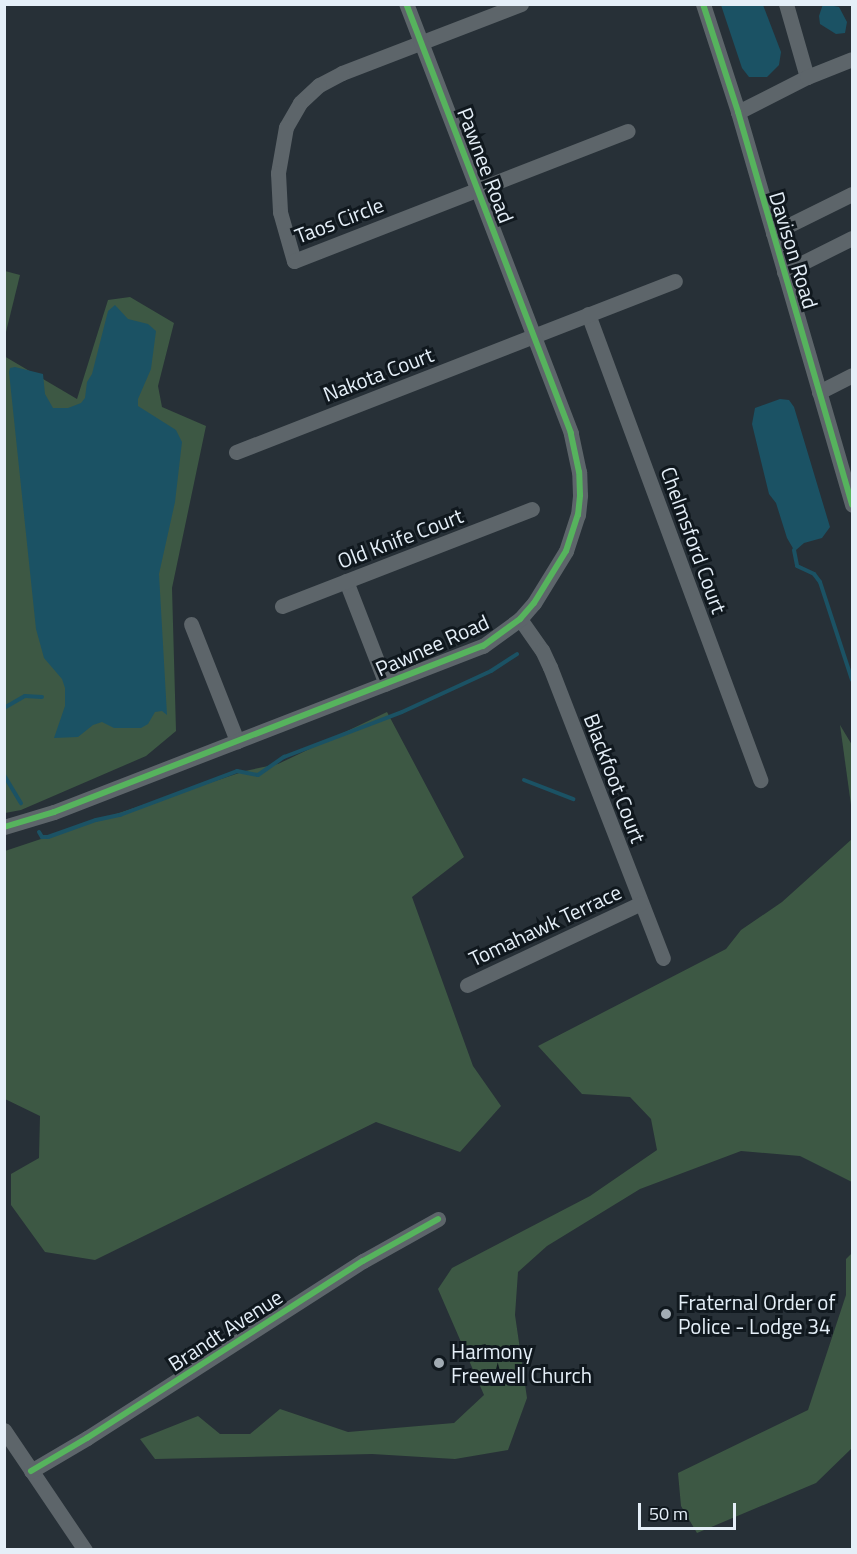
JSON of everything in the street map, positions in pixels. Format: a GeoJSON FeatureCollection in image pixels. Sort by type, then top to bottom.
{"type":"FeatureCollection","features":[{"type":"Feature","properties":{"kind":"street","name":"Pawnee Road"},"geometry":{"type":"LineString","coordinates":[[4,827],[45,816],[483,646],[520,619],[558,569],[572,533],[580,495],[579,472],[571,434],[535,335],[406,4]]}},
{"type":"Feature","properties":{"kind":"street","name":"Davison Road"},"geometry":{"type":"LineString","coordinates":[[703,4],[738,112],[852,506]]}},
{"type":"Feature","properties":{"kind":"street"},"geometry":{"type":"LineString","coordinates":[[786,4],[807,77]]}},
{"type":"Feature","properties":{"kind":"street"},"geometry":{"type":"LineString","coordinates":[[421,43],[512,6]]}},
{"type":"Feature","properties":{"kind":"street","name":"Taos Circle"},"geometry":{"type":"LineString","coordinates":[[421,43],[331,78],[308,93],[292,114],[282,141],[278,173],[284,234],[294,261],[478,189]]}},
{"type":"Feature","properties":{"kind":"street"},"geometry":{"type":"LineString","coordinates":[[738,112],[807,77],[852,59]]}},
{"type":"Feature","properties":{"kind":"street"},"geometry":{"type":"LineString","coordinates":[[478,189],[628,131]]}},
{"type":"Feature","properties":{"kind":"street"},"geometry":{"type":"LineString","coordinates":[[772,233],[852,194]]}},
{"type":"Feature","properties":{"kind":"street"},"geometry":{"type":"LineString","coordinates":[[784,272],[852,238]]}},
{"type":"Feature","properties":{"kind":"street","name":"Nakota Court"},"geometry":{"type":"LineString","coordinates":[[236,452],[675,281]]}},
{"type":"Feature","properties":{"kind":"street","name":"Chelmsford Court"},"geometry":{"type":"LineString","coordinates":[[588,314],[760,780]]}},
{"type":"Feature","properties":{"kind":"street"},"geometry":{"type":"LineString","coordinates":[[819,392],[852,375]]}},
{"type":"Feature","properties":{"kind":"street","name":"Old Knife Court"},"geometry":{"type":"LineString","coordinates":[[282,606],[532,509]]}},
{"type":"Feature","properties":{"kind":"street"},"geometry":{"type":"LineString","coordinates":[[346,582],[386,684]]}},
{"type":"Feature","properties":{"kind":"street","name":"Blackfoot Court"},"geometry":{"type":"LineString","coordinates":[[520,619],[542,650],[550,667],[663,957]]}},
{"type":"Feature","properties":{"kind":"street"},"geometry":{"type":"LineString","coordinates":[[191,624],[237,741]]}},
{"type":"Feature","properties":{"kind":"street","name":"Tomahawk Terrace"},"geometry":{"type":"LineString","coordinates":[[467,985],[641,903]]}},
{"type":"Feature","properties":{"kind":"street","name":"Brandt Avenue"},"geometry":{"type":"LineString","coordinates":[[31,1472],[363,1261],[438,1219]]}},
{"type":"Feature","properties":{"kind":"street"},"geometry":{"type":"LineString","coordinates":[[4,1430],[85,1550]]}},
{"type":"Feature","properties":{"kind":"green space"},"geometry":{"type":"Polygon","coordinates":[[[4,271],[20,275],[5,336],[4,271]]]}},
{"type":"Feature","properties":{"kind":"green space"},"geometry":{"type":"Polygon","coordinates":[[[130,297],[174,323],[158,386],[162,407],[206,426],[172,588],[176,731],[146,756],[21,810],[5,813],[4,356],[77,399],[108,300],[130,297]]]}},
{"type":"Feature","properties":{"kind":"green space"},"geometry":{"type":"Polygon","coordinates":[[[387,712],[464,857],[412,897],[473,1066],[501,1106],[460,1152],[376,1122],[95,1260],[45,1252],[11,1205],[11,1174],[39,1158],[40,1116],[5,1099],[5,851],[245,771],[278,764],[387,712]]]}},
{"type":"Feature","properties":{"kind":"green space"},"geometry":{"type":"Polygon","coordinates":[[[840,725],[852,745],[852,812],[840,725]]]}},
{"type":"Feature","properties":{"kind":"green space"},"geometry":{"type":"Polygon","coordinates":[[[852,839],[852,1182],[800,1156],[741,1151],[640,1189],[547,1246],[518,1272],[515,1315],[527,1398],[508,1450],[455,1459],[372,1454],[155,1459],[140,1439],[198,1416],[220,1434],[250,1434],[280,1409],[348,1432],[454,1423],[484,1395],[438,1289],[452,1268],[590,1196],[657,1150],[651,1119],[630,1097],[582,1094],[538,1046],[726,949],[741,930],[782,902],[852,839]]]}},
{"type":"Feature","properties":{"kind":"green space"},"geometry":{"type":"Polygon","coordinates":[[[852,1253],[852,1448],[816,1483],[697,1533],[681,1506],[678,1473],[808,1410],[846,1295],[846,1259],[852,1253]]]}},
{"type":"Feature","properties":{"kind":"water"},"geometry":{"type":"Polygon","coordinates":[[[823,4],[839,7],[847,22],[845,33],[836,34],[820,24],[819,16],[823,4]]]}},
{"type":"Feature","properties":{"kind":"water"},"geometry":{"type":"Polygon","coordinates":[[[721,5],[763,5],[781,52],[779,65],[767,77],[749,77],[742,68],[721,5]]]}},
{"type":"Feature","properties":{"kind":"water"},"geometry":{"type":"Polygon","coordinates":[[[115,305],[128,319],[148,324],[156,331],[151,369],[138,399],[138,406],[176,430],[182,442],[175,502],[159,574],[167,715],[162,711],[155,712],[148,724],[141,728],[114,728],[102,722],[93,725],[78,737],[54,738],[65,706],[65,688],[62,679],[44,658],[36,629],[9,372],[10,368],[15,367],[43,374],[45,394],[53,408],[68,408],[81,403],[85,398],[87,382],[92,374],[108,311],[115,305]]]}},
{"type":"Feature","properties":{"kind":"water"},"geometry":{"type":"Polygon","coordinates":[[[780,399],[789,400],[794,407],[830,527],[822,538],[804,543],[796,550],[787,538],[776,503],[769,494],[752,424],[755,408],[780,399]]]}},
{"type":"Feature","properties":{"kind":"waterway"},"geometry":{"type":"LineString","coordinates":[[794,550],[797,566],[814,574],[820,582],[852,680]]}},
{"type":"Feature","properties":{"kind":"waterway"},"geometry":{"type":"LineString","coordinates":[[39,832],[42,837],[48,837],[96,820],[120,815],[237,771],[258,775],[284,757],[402,712],[491,671],[517,654]]}},
{"type":"Feature","properties":{"kind":"waterway"},"geometry":{"type":"LineString","coordinates":[[4,708],[25,696],[42,697]]}},
{"type":"Feature","properties":{"kind":"waterway"},"geometry":{"type":"LineString","coordinates":[[4,775],[21,803]]}},
{"type":"Feature","properties":{"kind":"waterway"},"geometry":{"type":"LineString","coordinates":[[524,780],[573,799]]}},
{"type":"Feature","properties":{"kind":"cycle path"},"geometry":{"type":"LineString","coordinates":[[4,827],[54,812],[483,646],[520,619],[534,603],[566,551],[578,515],[580,495],[579,472],[571,433],[406,4]]}},
{"type":"Feature","properties":{"kind":"cycle path"},"geometry":{"type":"LineString","coordinates":[[703,4],[738,112],[852,505]]}},
{"type":"Feature","properties":{"kind":"cycle path"},"geometry":{"type":"LineString","coordinates":[[31,1471],[87,1438],[363,1261],[438,1219]]}},
{"type":"Feature","properties":{"kind":"place","name":"Fraternal Order of Police - Lodge 34"},"geometry":{"type":"Point","coordinates":[666,1314]}},
{"type":"Feature","properties":{"kind":"place","name":"Harmony Freewell Church"},"geometry":{"type":"Point","coordinates":[439,1363]}}]}
